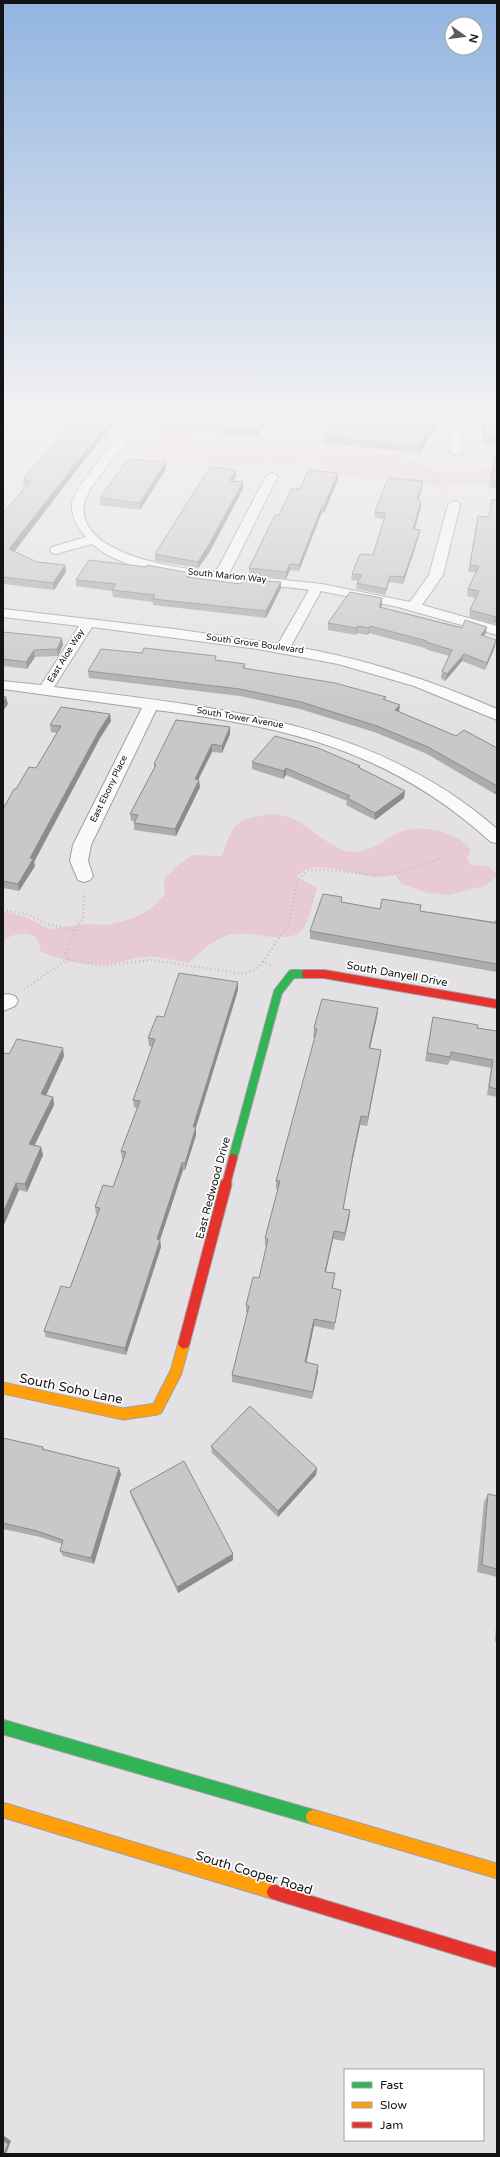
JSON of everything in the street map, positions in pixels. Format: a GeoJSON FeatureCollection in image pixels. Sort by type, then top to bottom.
{"type":"FeatureCollection","features":[{"type":"Feature","properties":{"kind":"street","name":"South Marion Way"},"geometry":{"type":"LineString","coordinates":[[79,513],[85,529],[94,539],[111,551],[154,566],[222,576],[317,587],[413,607],[497,631]]}},
{"type":"Feature","properties":{"kind":"street"},"geometry":{"type":"LineString","coordinates":[[222,576],[254,513]]}},
{"type":"Feature","properties":{"kind":"street"},"geometry":{"type":"LineString","coordinates":[[413,607],[428,589],[436,575],[452,513]]}},
{"type":"Feature","properties":{"kind":"street"},"geometry":{"type":"LineString","coordinates":[[56,550],[94,539]]}},
{"type":"Feature","properties":{"kind":"street"},"geometry":{"type":"LineString","coordinates":[[283,647],[317,587]]}},
{"type":"Feature","properties":{"kind":"street","name":"South Grove Boulevard"},"geometry":{"type":"LineString","coordinates":[[3,612],[283,647],[352,662],[392,673],[453,694],[497,714]]}},
{"type":"Feature","properties":{"kind":"street","name":"East Aloe Way"},"geometry":{"type":"LineString","coordinates":[[44,690],[88,622]]}},
{"type":"Feature","properties":{"kind":"street","name":"South Tower Avenue"},"geometry":{"type":"LineString","coordinates":[[3,685],[255,719],[289,727],[334,741],[371,755],[425,783],[493,831]]}},
{"type":"Feature","properties":{"kind":"street","name":"East Ebony Place"},"geometry":{"type":"LineString","coordinates":[[84,876],[79,861],[82,845],[151,704]]}},
{"type":"Feature","properties":{"kind":"street","name":"South Danyell Drive"},"geometry":{"type":"LineString","coordinates":[[292,974],[324,974],[497,1004]]}},
{"type":"Feature","properties":{"kind":"street","name":"East Redwood Drive"},"geometry":{"type":"LineString","coordinates":[[157,1409],[176,1372],[278,992],[292,974]]}},
{"type":"Feature","properties":{"kind":"street","name":"South Soho Lane"},"geometry":{"type":"LineString","coordinates":[[3,1388],[123,1414],[157,1409]]}},
{"type":"Feature","properties":{"kind":"street"},"geometry":{"type":"LineString","coordinates":[[3,1727],[497,1871]]}},
{"type":"Feature","properties":{"kind":"street","name":"South Cooper Road"},"geometry":{"type":"LineString","coordinates":[[3,1810],[497,1960]]}},
{"type":"Feature","properties":{"kind":"path"},"geometry":{"type":"LineString","coordinates":[[84,876],[83,917],[77,931],[68,944],[65,954],[68,959],[85,964],[102,966],[152,960],[245,974],[256,969],[263,962],[289,924],[297,882],[307,871],[325,870],[381,876],[404,873],[423,867],[471,840],[493,831]]}},
{"type":"Feature","properties":{"kind":"path"},"geometry":{"type":"LineString","coordinates":[[3,910],[27,914],[44,923],[77,931]]}},
{"type":"Feature","properties":{"kind":"path"},"geometry":{"type":"LineString","coordinates":[[5,1002],[68,959]]}},
{"type":"Feature","properties":{"kind":"path"},"geometry":{"type":"LineString","coordinates":[[263,962],[292,974]]}},
{"type":"Feature","properties":{"kind":"shaded area"},"geometry":{"type":"Polygon","coordinates":[[[272,814],[285,816],[300,822],[329,843],[351,852],[372,848],[390,837],[406,830],[424,828],[441,831],[457,838],[471,850],[467,858],[471,865],[487,866],[497,873],[497,877],[485,886],[448,895],[428,893],[407,886],[400,883],[396,875],[377,877],[334,869],[312,868],[304,871],[297,877],[317,888],[311,910],[303,929],[288,937],[248,934],[229,935],[212,943],[202,950],[189,963],[151,957],[97,965],[78,963],[41,952],[39,943],[34,936],[20,934],[10,937],[3,942],[3,912],[24,916],[49,929],[85,924],[107,925],[134,918],[150,909],[165,895],[164,879],[179,864],[193,855],[222,856],[233,829],[238,824],[250,818],[272,814]]]}},
{"type":"Feature","properties":{"kind":"building"},"geometry":{"type":"Polygon","coordinates":[[[3,513],[37,513],[9,549],[37,562],[65,565],[53,583],[3,577],[3,513]]]}},
{"type":"Feature","properties":{"kind":"building"},"geometry":{"type":"Polygon","coordinates":[[[181,513],[226,513],[198,562],[155,554],[181,513]]]}},
{"type":"Feature","properties":{"kind":"building"},"geometry":{"type":"Polygon","coordinates":[[[280,513],[319,513],[299,565],[290,564],[286,572],[249,568],[275,515],[279,515],[280,513]]]}},
{"type":"Feature","properties":{"kind":"building"},"geometry":{"type":"Polygon","coordinates":[[[382,513],[418,513],[413,529],[420,530],[404,577],[390,576],[386,589],[357,583],[362,575],[352,574],[360,554],[373,555],[386,513],[382,513]]]}},
{"type":"Feature","properties":{"kind":"building"},"geometry":{"type":"Polygon","coordinates":[[[490,513],[497,513],[496,617],[470,610],[479,591],[468,589],[479,566],[470,565],[478,516],[489,517],[490,513]]]}},
{"type":"Feature","properties":{"kind":"building"},"geometry":{"type":"Polygon","coordinates":[[[89,560],[146,567],[147,565],[190,573],[187,577],[241,584],[244,579],[281,582],[266,611],[153,599],[155,595],[112,590],[116,584],[76,580],[89,560]]]}},
{"type":"Feature","properties":{"kind":"building"},"geometry":{"type":"Polygon","coordinates":[[[350,592],[382,598],[379,607],[462,628],[465,620],[487,627],[481,635],[496,640],[487,663],[464,654],[447,674],[442,671],[452,650],[426,642],[427,641],[370,626],[369,628],[358,626],[356,628],[328,623],[350,592]]]}},
{"type":"Feature","properties":{"kind":"building"},"geometry":{"type":"Polygon","coordinates":[[[3,632],[62,638],[57,649],[34,650],[26,662],[3,659],[3,632]]]}},
{"type":"Feature","properties":{"kind":"building"},"geometry":{"type":"Polygon","coordinates":[[[144,648],[216,656],[215,660],[245,664],[243,668],[335,683],[386,697],[383,699],[400,705],[395,710],[456,736],[464,730],[497,748],[497,786],[428,747],[377,726],[301,702],[240,689],[88,671],[101,649],[142,653],[144,648]]]}},
{"type":"Feature","properties":{"kind":"building"},"geometry":{"type":"Polygon","coordinates":[[[61,707],[110,714],[99,731],[30,858],[33,859],[18,884],[3,881],[3,809],[29,767],[36,768],[61,726],[50,725],[61,707]]]}},
{"type":"Feature","properties":{"kind":"building"},"geometry":{"type":"Polygon","coordinates":[[[176,720],[230,727],[222,746],[212,744],[195,779],[199,780],[175,829],[134,823],[138,815],[130,814],[156,765],[154,764],[176,720]]]}},
{"type":"Feature","properties":{"kind":"building"},"geometry":{"type":"Polygon","coordinates":[[[275,736],[318,748],[360,766],[358,767],[405,791],[375,813],[347,798],[350,796],[286,768],[284,771],[252,762],[275,736]]]}},
{"type":"Feature","properties":{"kind":"building"},"geometry":{"type":"Polygon","coordinates":[[[323,894],[342,897],[341,902],[380,909],[382,899],[421,905],[420,911],[496,923],[497,916],[497,964],[310,931],[323,894]]]}},
{"type":"Feature","properties":{"kind":"building"},"geometry":{"type":"Polygon","coordinates":[[[179,973],[238,982],[193,1127],[196,1127],[185,1163],[182,1163],[157,1239],[160,1240],[125,1348],[44,1331],[61,1286],[70,1288],[100,1208],[95,1207],[103,1185],[113,1187],[126,1152],[121,1151],[140,1101],[133,1100],[155,1039],[148,1038],[157,1016],[164,1017],[179,973]]]}},
{"type":"Feature","properties":{"kind":"building"},"geometry":{"type":"Polygon","coordinates":[[[322,999],[378,1008],[369,1048],[381,1050],[368,1117],[361,1116],[353,1154],[343,1209],[350,1210],[345,1233],[334,1231],[325,1272],[335,1273],[332,1288],[341,1290],[335,1323],[314,1319],[305,1362],[318,1365],[313,1392],[232,1375],[249,1306],[246,1305],[253,1277],[259,1278],[268,1239],[265,1238],[280,1181],[276,1181],[317,1029],[314,1028],[322,999]]]}},
{"type":"Feature","properties":{"kind":"building"},"geometry":{"type":"Polygon","coordinates":[[[433,1017],[478,1025],[477,1028],[497,1031],[497,1089],[489,1087],[493,1060],[451,1052],[450,1057],[427,1053],[433,1017]]]}},
{"type":"Feature","properties":{"kind":"building"},"geometry":{"type":"Polygon","coordinates":[[[17,1039],[63,1048],[41,1094],[53,1097],[29,1144],[41,1147],[25,1184],[16,1183],[3,1213],[3,1054],[9,1054],[17,1039]]]}},
{"type":"Feature","properties":{"kind":"building"},"geometry":{"type":"Polygon","coordinates":[[[250,1406],[317,1468],[278,1511],[211,1446],[250,1406]]]}},
{"type":"Feature","properties":{"kind":"building"},"geometry":{"type":"Polygon","coordinates":[[[3,1438],[43,1447],[42,1449],[119,1468],[91,1558],[60,1551],[63,1540],[37,1531],[3,1523],[3,1438]]]}},
{"type":"Feature","properties":{"kind":"building"},"geometry":{"type":"Polygon","coordinates":[[[184,1461],[233,1554],[177,1587],[130,1491],[184,1461]]]}},
{"type":"Feature","properties":{"kind":"building"},"geometry":{"type":"Polygon","coordinates":[[[488,1494],[497,1496],[497,1569],[482,1565],[488,1494]]]}},
{"type":"Feature","properties":{"kind":"building"},"geometry":{"type":"Polygon","coordinates":[[[3,2140],[8,2144],[4,2154],[3,2154],[3,2140]]]}},
{"type":"Feature","properties":{"kind":"traffic: fast"},"geometry":{"type":"LineString","coordinates":[[233,1158],[278,992],[292,974],[306,974]]}},
{"type":"Feature","properties":{"kind":"traffic: fast"},"geometry":{"type":"LineString","coordinates":[[3,1727],[313,1817]]}},
{"type":"Feature","properties":{"kind":"traffic: slow"},"geometry":{"type":"LineString","coordinates":[[3,1388],[123,1414],[157,1409],[176,1372],[184,1343]]}},
{"type":"Feature","properties":{"kind":"traffic: slow"},"geometry":{"type":"LineString","coordinates":[[3,1810],[274,1892]]}},
{"type":"Feature","properties":{"kind":"traffic: slow"},"geometry":{"type":"LineString","coordinates":[[313,1817],[497,1871]]}},
{"type":"Feature","properties":{"kind":"traffic: jam"},"geometry":{"type":"LineString","coordinates":[[306,974],[324,974],[497,1004]]}},
{"type":"Feature","properties":{"kind":"traffic: jam"},"geometry":{"type":"LineString","coordinates":[[184,1343],[233,1158]]}},
{"type":"Feature","properties":{"kind":"traffic: jam"},"geometry":{"type":"LineString","coordinates":[[274,1892],[497,1960]]}}]}
